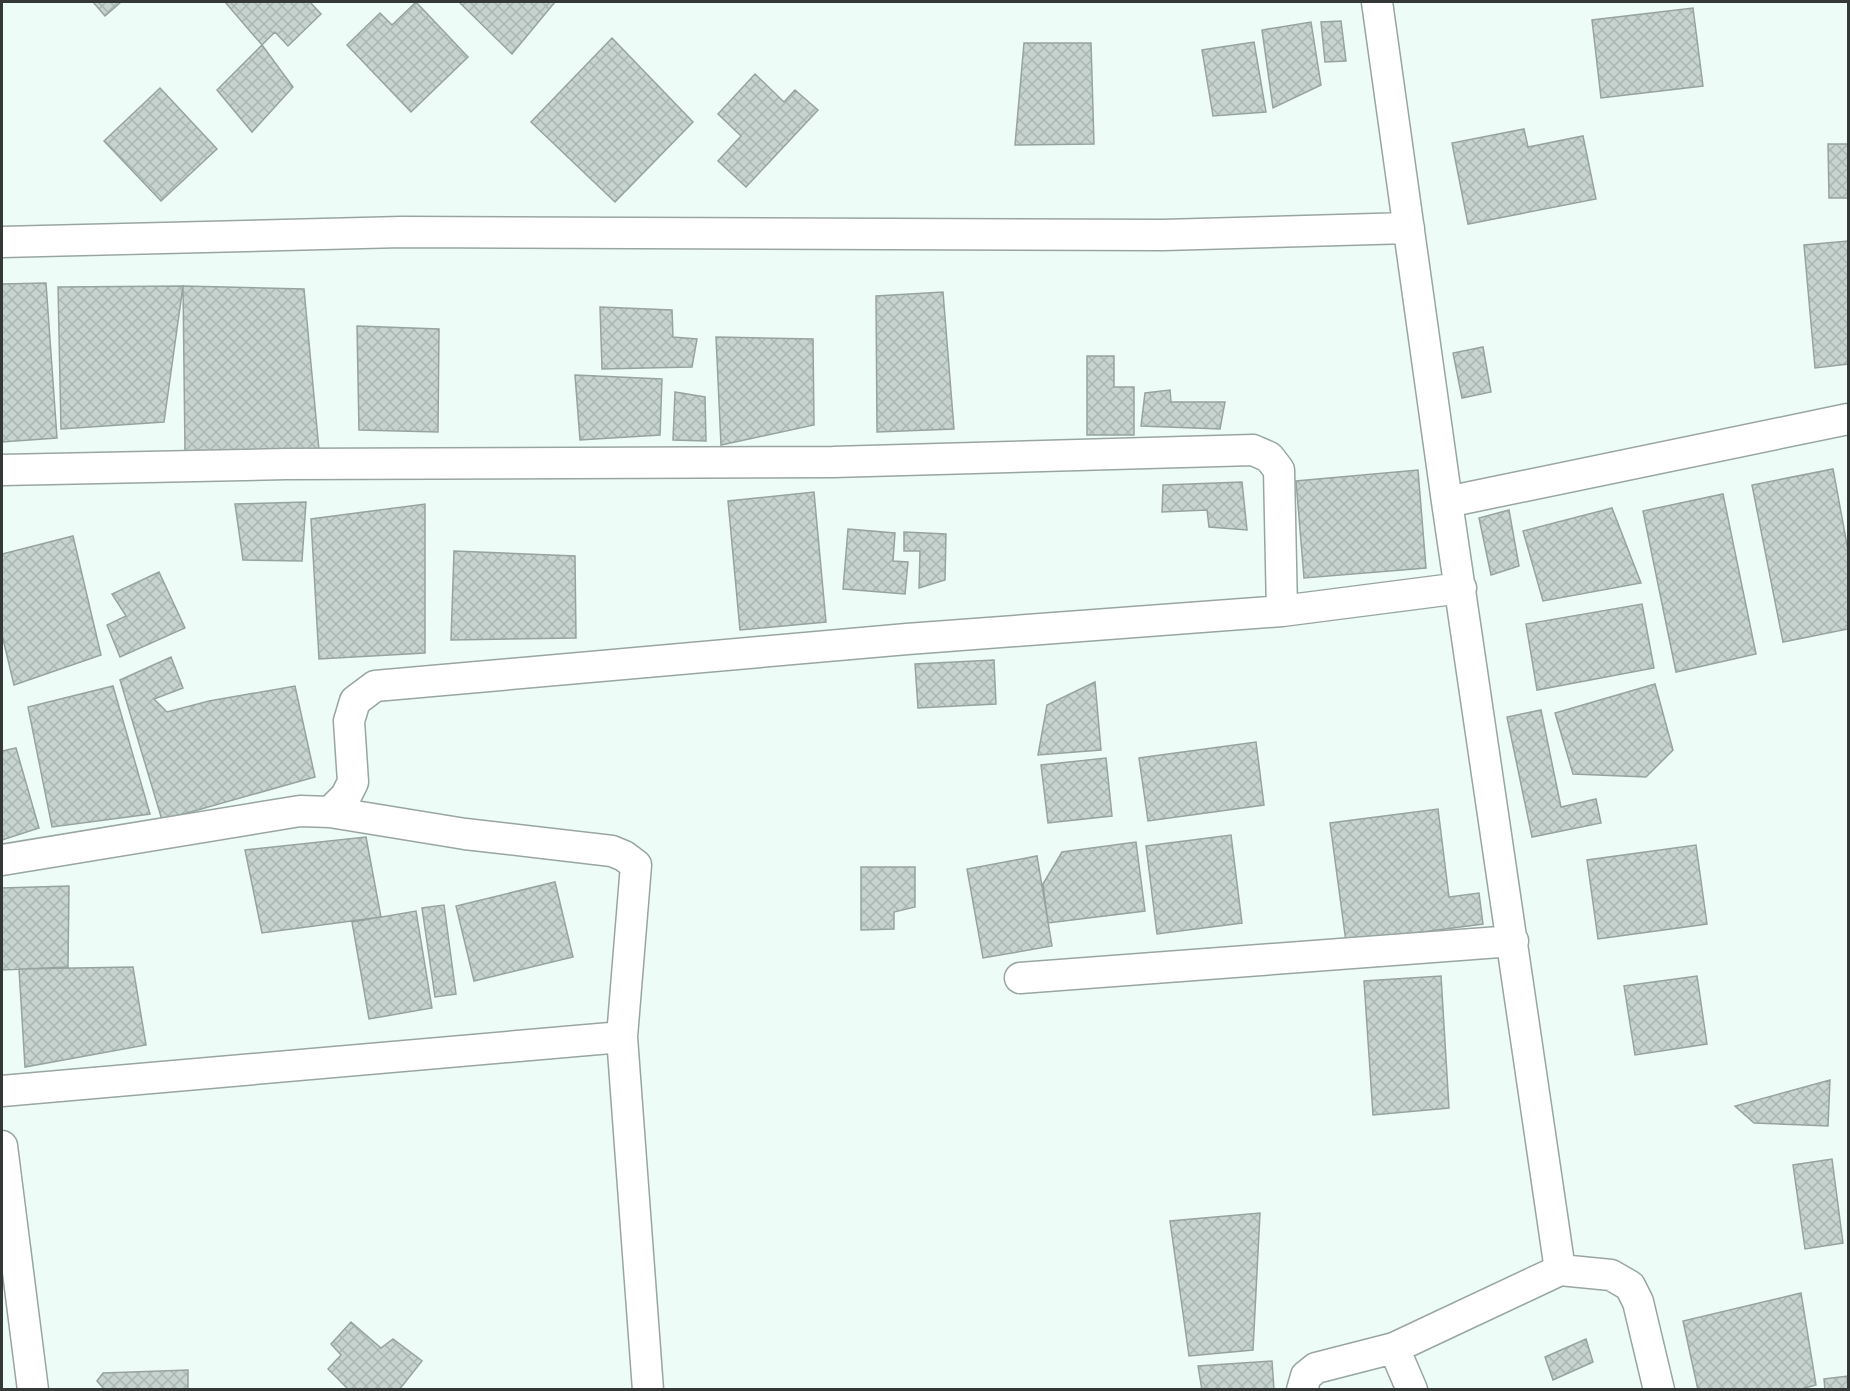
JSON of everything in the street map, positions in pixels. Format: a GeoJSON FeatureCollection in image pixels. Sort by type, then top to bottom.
{"type":"FeatureCollection","features":[{"type":"Feature","properties":{"kind":"street"},"geometry":{"type":"LineString","coordinates":[[1377,2],[1447,502],[1560,1270]]}},
{"type":"Feature","properties":{"kind":"street"},"geometry":{"type":"LineString","coordinates":[[2,242],[402,232],[1162,235],[1409,228]]}},
{"type":"Feature","properties":{"kind":"street"},"geometry":{"type":"LineString","coordinates":[[1447,502],[1848,419]]}},
{"type":"Feature","properties":{"kind":"street"},"geometry":{"type":"LineString","coordinates":[[2,470],[286,464],[833,462],[1253,450],[1269,457],[1279,470],[1282,611]]}},
{"type":"Feature","properties":{"kind":"street"},"geometry":{"type":"LineString","coordinates":[[330,812],[346,796],[353,782],[349,721],[355,701],[375,686],[907,639],[1282,611],[1461,588]]}},
{"type":"Feature","properties":{"kind":"street"},"geometry":{"type":"LineString","coordinates":[[2,860],[300,811],[330,812],[465,834],[612,851],[636,865],[622,1037],[648,1389]]}},
{"type":"Feature","properties":{"kind":"street"},"geometry":{"type":"LineString","coordinates":[[1020,978],[1512,941]]}},
{"type":"Feature","properties":{"kind":"street"},"geometry":{"type":"LineString","coordinates":[[2,1091],[622,1037]]}},
{"type":"Feature","properties":{"kind":"street"},"geometry":{"type":"LineString","coordinates":[[2,1146],[33,1389]]}},
{"type":"Feature","properties":{"kind":"street"},"geometry":{"type":"LineString","coordinates":[[1302,1389],[1306,1376],[1316,1368],[1394,1348],[1560,1270],[1611,1275],[1630,1286],[1638,1302],[1659,1389]]}},
{"type":"Feature","properties":{"kind":"street"},"geometry":{"type":"LineString","coordinates":[[1394,1348],[1412,1389]]}},
{"type":"Feature","properties":{"kind":"building"},"geometry":{"type":"Polygon","coordinates":[[[93,2],[121,2],[105,16],[93,2]]]}},
{"type":"Feature","properties":{"kind":"building"},"geometry":{"type":"Polygon","coordinates":[[[225,2],[310,2],[321,14],[288,46],[275,32],[262,45],[225,2]]]}},
{"type":"Feature","properties":{"kind":"building"},"geometry":{"type":"Polygon","coordinates":[[[416,2],[468,57],[411,112],[347,45],[380,13],[392,25],[416,2]]]}},
{"type":"Feature","properties":{"kind":"building"},"geometry":{"type":"Polygon","coordinates":[[[459,2],[555,2],[512,54],[459,2]]]}},
{"type":"Feature","properties":{"kind":"building"},"geometry":{"type":"Polygon","coordinates":[[[1693,8],[1703,86],[1601,98],[1592,20],[1693,8]]]}},
{"type":"Feature","properties":{"kind":"building"},"geometry":{"type":"Polygon","coordinates":[[[1341,21],[1346,61],[1325,62],[1321,22],[1341,21]]]}},
{"type":"Feature","properties":{"kind":"building"},"geometry":{"type":"Polygon","coordinates":[[[1311,22],[1321,85],[1273,108],[1262,30],[1311,22]]]}},
{"type":"Feature","properties":{"kind":"building"},"geometry":{"type":"Polygon","coordinates":[[[612,38],[693,122],[615,202],[531,122],[612,38]]]}},
{"type":"Feature","properties":{"kind":"building"},"geometry":{"type":"Polygon","coordinates":[[[1254,42],[1266,112],[1213,116],[1202,50],[1254,42]]]}},
{"type":"Feature","properties":{"kind":"building"},"geometry":{"type":"Polygon","coordinates":[[[1024,43],[1091,43],[1094,144],[1015,145],[1024,43]]]}},
{"type":"Feature","properties":{"kind":"building"},"geometry":{"type":"Polygon","coordinates":[[[262,45],[293,87],[252,132],[217,90],[262,45]]]}},
{"type":"Feature","properties":{"kind":"building"},"geometry":{"type":"Polygon","coordinates":[[[755,74],[784,102],[795,90],[818,110],[746,187],[718,161],[741,136],[718,114],[755,74]]]}},
{"type":"Feature","properties":{"kind":"building"},"geometry":{"type":"Polygon","coordinates":[[[160,88],[217,149],[161,201],[104,141],[160,88]]]}},
{"type":"Feature","properties":{"kind":"building"},"geometry":{"type":"Polygon","coordinates":[[[1524,129],[1528,147],[1583,136],[1596,199],[1468,224],[1452,143],[1524,129]]]}},
{"type":"Feature","properties":{"kind":"building"},"geometry":{"type":"Polygon","coordinates":[[[1828,144],[1848,144],[1848,198],[1829,198],[1828,144]]]}},
{"type":"Feature","properties":{"kind":"building"},"geometry":{"type":"Polygon","coordinates":[[[1848,241],[1848,364],[1815,368],[1804,245],[1848,241]]]}},
{"type":"Feature","properties":{"kind":"building"},"geometry":{"type":"Polygon","coordinates":[[[46,283],[57,438],[2,442],[2,284],[46,283]]]}},
{"type":"Feature","properties":{"kind":"building"},"geometry":{"type":"Polygon","coordinates":[[[183,286],[304,289],[319,450],[185,452],[183,286]]]}},
{"type":"Feature","properties":{"kind":"building"},"geometry":{"type":"Polygon","coordinates":[[[183,286],[164,422],[61,429],[58,287],[183,286]]]}},
{"type":"Feature","properties":{"kind":"building"},"geometry":{"type":"Polygon","coordinates":[[[943,292],[954,429],[877,432],[876,296],[943,292]]]}},
{"type":"Feature","properties":{"kind":"building"},"geometry":{"type":"Polygon","coordinates":[[[600,307],[672,310],[673,337],[697,339],[692,367],[602,369],[600,307]]]}},
{"type":"Feature","properties":{"kind":"building"},"geometry":{"type":"Polygon","coordinates":[[[357,326],[439,329],[438,432],[359,430],[357,326]]]}},
{"type":"Feature","properties":{"kind":"building"},"geometry":{"type":"Polygon","coordinates":[[[716,337],[813,339],[814,425],[721,445],[716,337]]]}},
{"type":"Feature","properties":{"kind":"building"},"geometry":{"type":"Polygon","coordinates":[[[1483,347],[1491,392],[1462,398],[1453,353],[1483,347]]]}},
{"type":"Feature","properties":{"kind":"building"},"geometry":{"type":"Polygon","coordinates":[[[1087,356],[1114,356],[1114,387],[1134,387],[1134,435],[1087,435],[1087,356]]]}},
{"type":"Feature","properties":{"kind":"building"},"geometry":{"type":"Polygon","coordinates":[[[575,375],[662,379],[660,435],[580,440],[575,375]]]}},
{"type":"Feature","properties":{"kind":"building"},"geometry":{"type":"Polygon","coordinates":[[[1170,390],[1171,402],[1225,402],[1220,429],[1141,426],[1145,393],[1170,390]]]}},
{"type":"Feature","properties":{"kind":"building"},"geometry":{"type":"Polygon","coordinates":[[[675,392],[705,397],[706,441],[673,440],[675,392]]]}},
{"type":"Feature","properties":{"kind":"building"},"geometry":{"type":"Polygon","coordinates":[[[1833,469],[1848,550],[1848,629],[1783,642],[1752,485],[1833,469]]]}},
{"type":"Feature","properties":{"kind":"building"},"geometry":{"type":"Polygon","coordinates":[[[1418,470],[1426,568],[1304,578],[1296,481],[1418,470]]]}},
{"type":"Feature","properties":{"kind":"building"},"geometry":{"type":"Polygon","coordinates":[[[1242,482],[1247,530],[1209,527],[1207,510],[1162,512],[1163,485],[1242,482]]]}},
{"type":"Feature","properties":{"kind":"building"},"geometry":{"type":"Polygon","coordinates":[[[814,492],[826,622],[740,630],[728,501],[814,492]]]}},
{"type":"Feature","properties":{"kind":"building"},"geometry":{"type":"Polygon","coordinates":[[[1723,494],[1756,654],[1676,672],[1643,511],[1723,494]]]}},
{"type":"Feature","properties":{"kind":"building"},"geometry":{"type":"Polygon","coordinates":[[[306,502],[302,561],[243,560],[235,504],[306,502]]]}},
{"type":"Feature","properties":{"kind":"building"},"geometry":{"type":"Polygon","coordinates":[[[425,504],[425,653],[319,659],[311,519],[425,504]]]}},
{"type":"Feature","properties":{"kind":"building"},"geometry":{"type":"Polygon","coordinates":[[[1612,508],[1641,583],[1543,601],[1523,531],[1612,508]]]}},
{"type":"Feature","properties":{"kind":"building"},"geometry":{"type":"Polygon","coordinates":[[[1509,510],[1519,566],[1491,575],[1479,518],[1509,510]]]}},
{"type":"Feature","properties":{"kind":"building"},"geometry":{"type":"Polygon","coordinates":[[[848,529],[895,533],[893,561],[908,562],[905,594],[843,589],[848,529]]]}},
{"type":"Feature","properties":{"kind":"building"},"geometry":{"type":"Polygon","coordinates":[[[904,532],[946,534],[945,580],[919,588],[920,551],[904,551],[904,532]]]}},
{"type":"Feature","properties":{"kind":"building"},"geometry":{"type":"Polygon","coordinates":[[[73,536],[101,655],[14,685],[2,635],[2,554],[73,536]]]}},
{"type":"Feature","properties":{"kind":"building"},"geometry":{"type":"Polygon","coordinates":[[[454,551],[575,556],[576,638],[451,640],[454,551]]]}},
{"type":"Feature","properties":{"kind":"building"},"geometry":{"type":"Polygon","coordinates":[[[159,572],[185,628],[120,657],[107,625],[126,616],[112,594],[159,572]]]}},
{"type":"Feature","properties":{"kind":"building"},"geometry":{"type":"Polygon","coordinates":[[[1642,604],[1654,668],[1537,690],[1526,624],[1642,604]]]}},
{"type":"Feature","properties":{"kind":"building"},"geometry":{"type":"Polygon","coordinates":[[[171,657],[183,688],[154,699],[167,712],[209,701],[295,686],[315,777],[162,820],[120,680],[171,657]]]}},
{"type":"Feature","properties":{"kind":"building"},"geometry":{"type":"Polygon","coordinates":[[[994,660],[996,704],[918,708],[915,664],[994,660]]]}},
{"type":"Feature","properties":{"kind":"building"},"geometry":{"type":"Polygon","coordinates":[[[1095,682],[1101,750],[1038,755],[1047,705],[1095,682]]]}},
{"type":"Feature","properties":{"kind":"building"},"geometry":{"type":"Polygon","coordinates":[[[1655,684],[1673,750],[1646,777],[1573,774],[1555,713],[1655,684]]]}},
{"type":"Feature","properties":{"kind":"building"},"geometry":{"type":"Polygon","coordinates":[[[113,686],[150,814],[52,827],[28,707],[113,686]]]}},
{"type":"Feature","properties":{"kind":"building"},"geometry":{"type":"Polygon","coordinates":[[[1541,710],[1561,807],[1596,799],[1601,823],[1532,837],[1507,717],[1541,710]]]}},
{"type":"Feature","properties":{"kind":"building"},"geometry":{"type":"Polygon","coordinates":[[[1256,742],[1264,805],[1148,821],[1139,758],[1256,742]]]}},
{"type":"Feature","properties":{"kind":"building"},"geometry":{"type":"Polygon","coordinates":[[[16,748],[39,828],[2,840],[2,751],[16,748]]]}},
{"type":"Feature","properties":{"kind":"building"},"geometry":{"type":"Polygon","coordinates":[[[1106,758],[1112,816],[1048,823],[1041,765],[1106,758]]]}},
{"type":"Feature","properties":{"kind":"building"},"geometry":{"type":"Polygon","coordinates":[[[1438,809],[1449,897],[1479,893],[1483,924],[1346,942],[1330,823],[1438,809]]]}},
{"type":"Feature","properties":{"kind":"building"},"geometry":{"type":"Polygon","coordinates":[[[1231,835],[1242,923],[1157,934],[1146,846],[1231,835]]]}},
{"type":"Feature","properties":{"kind":"building"},"geometry":{"type":"Polygon","coordinates":[[[366,837],[381,917],[262,933],[245,850],[366,837]]]}},
{"type":"Feature","properties":{"kind":"building"},"geometry":{"type":"Polygon","coordinates":[[[1136,842],[1145,911],[1048,923],[1043,884],[1062,852],[1136,842]]]}},
{"type":"Feature","properties":{"kind":"building"},"geometry":{"type":"Polygon","coordinates":[[[1696,845],[1707,924],[1598,939],[1587,860],[1696,845]]]}},
{"type":"Feature","properties":{"kind":"building"},"geometry":{"type":"Polygon","coordinates":[[[1037,856],[1052,946],[983,958],[967,869],[1037,856]]]}},
{"type":"Feature","properties":{"kind":"building"},"geometry":{"type":"Polygon","coordinates":[[[861,867],[915,867],[915,907],[894,912],[894,929],[861,930],[861,867]]]}},
{"type":"Feature","properties":{"kind":"building"},"geometry":{"type":"Polygon","coordinates":[[[555,882],[573,957],[474,981],[456,906],[555,882]]]}},
{"type":"Feature","properties":{"kind":"building"},"geometry":{"type":"Polygon","coordinates":[[[69,886],[68,967],[2,970],[2,888],[69,886]]]}},
{"type":"Feature","properties":{"kind":"building"},"geometry":{"type":"Polygon","coordinates":[[[444,905],[456,994],[435,997],[422,908],[444,905]]]}},
{"type":"Feature","properties":{"kind":"building"},"geometry":{"type":"Polygon","coordinates":[[[416,911],[432,1008],[369,1019],[352,922],[416,911]]]}},
{"type":"Feature","properties":{"kind":"building"},"geometry":{"type":"Polygon","coordinates":[[[133,967],[146,1045],[25,1067],[19,969],[133,967]]]}},
{"type":"Feature","properties":{"kind":"building"},"geometry":{"type":"Polygon","coordinates":[[[1441,976],[1449,1108],[1373,1115],[1364,981],[1441,976]]]}},
{"type":"Feature","properties":{"kind":"building"},"geometry":{"type":"Polygon","coordinates":[[[1697,976],[1707,1044],[1635,1055],[1624,986],[1697,976]]]}},
{"type":"Feature","properties":{"kind":"building"},"geometry":{"type":"Polygon","coordinates":[[[1830,1080],[1828,1126],[1754,1123],[1735,1106],[1830,1080]]]}},
{"type":"Feature","properties":{"kind":"building"},"geometry":{"type":"Polygon","coordinates":[[[1832,1159],[1843,1243],[1805,1249],[1793,1165],[1832,1159]]]}},
{"type":"Feature","properties":{"kind":"building"},"geometry":{"type":"Polygon","coordinates":[[[1260,1213],[1253,1350],[1189,1356],[1170,1221],[1260,1213]]]}},
{"type":"Feature","properties":{"kind":"building"},"geometry":{"type":"Polygon","coordinates":[[[1801,1293],[1816,1385],[1798,1390],[1698,1390],[1683,1321],[1801,1293]]]}},
{"type":"Feature","properties":{"kind":"building"},"geometry":{"type":"Polygon","coordinates":[[[351,1322],[381,1348],[393,1339],[422,1361],[399,1390],[349,1390],[328,1369],[341,1355],[331,1344],[351,1322]]]}},
{"type":"Feature","properties":{"kind":"building"},"geometry":{"type":"Polygon","coordinates":[[[1586,1339],[1593,1362],[1553,1380],[1545,1357],[1586,1339]]]}},
{"type":"Feature","properties":{"kind":"building"},"geometry":{"type":"Polygon","coordinates":[[[1272,1361],[1274,1390],[1202,1390],[1198,1366],[1272,1361]]]}},
{"type":"Feature","properties":{"kind":"building"},"geometry":{"type":"Polygon","coordinates":[[[188,1370],[188,1390],[105,1390],[97,1381],[103,1373],[188,1370]]]}},
{"type":"Feature","properties":{"kind":"building"},"geometry":{"type":"Polygon","coordinates":[[[1848,1376],[1848,1390],[1825,1390],[1824,1379],[1848,1376]]]}}]}
